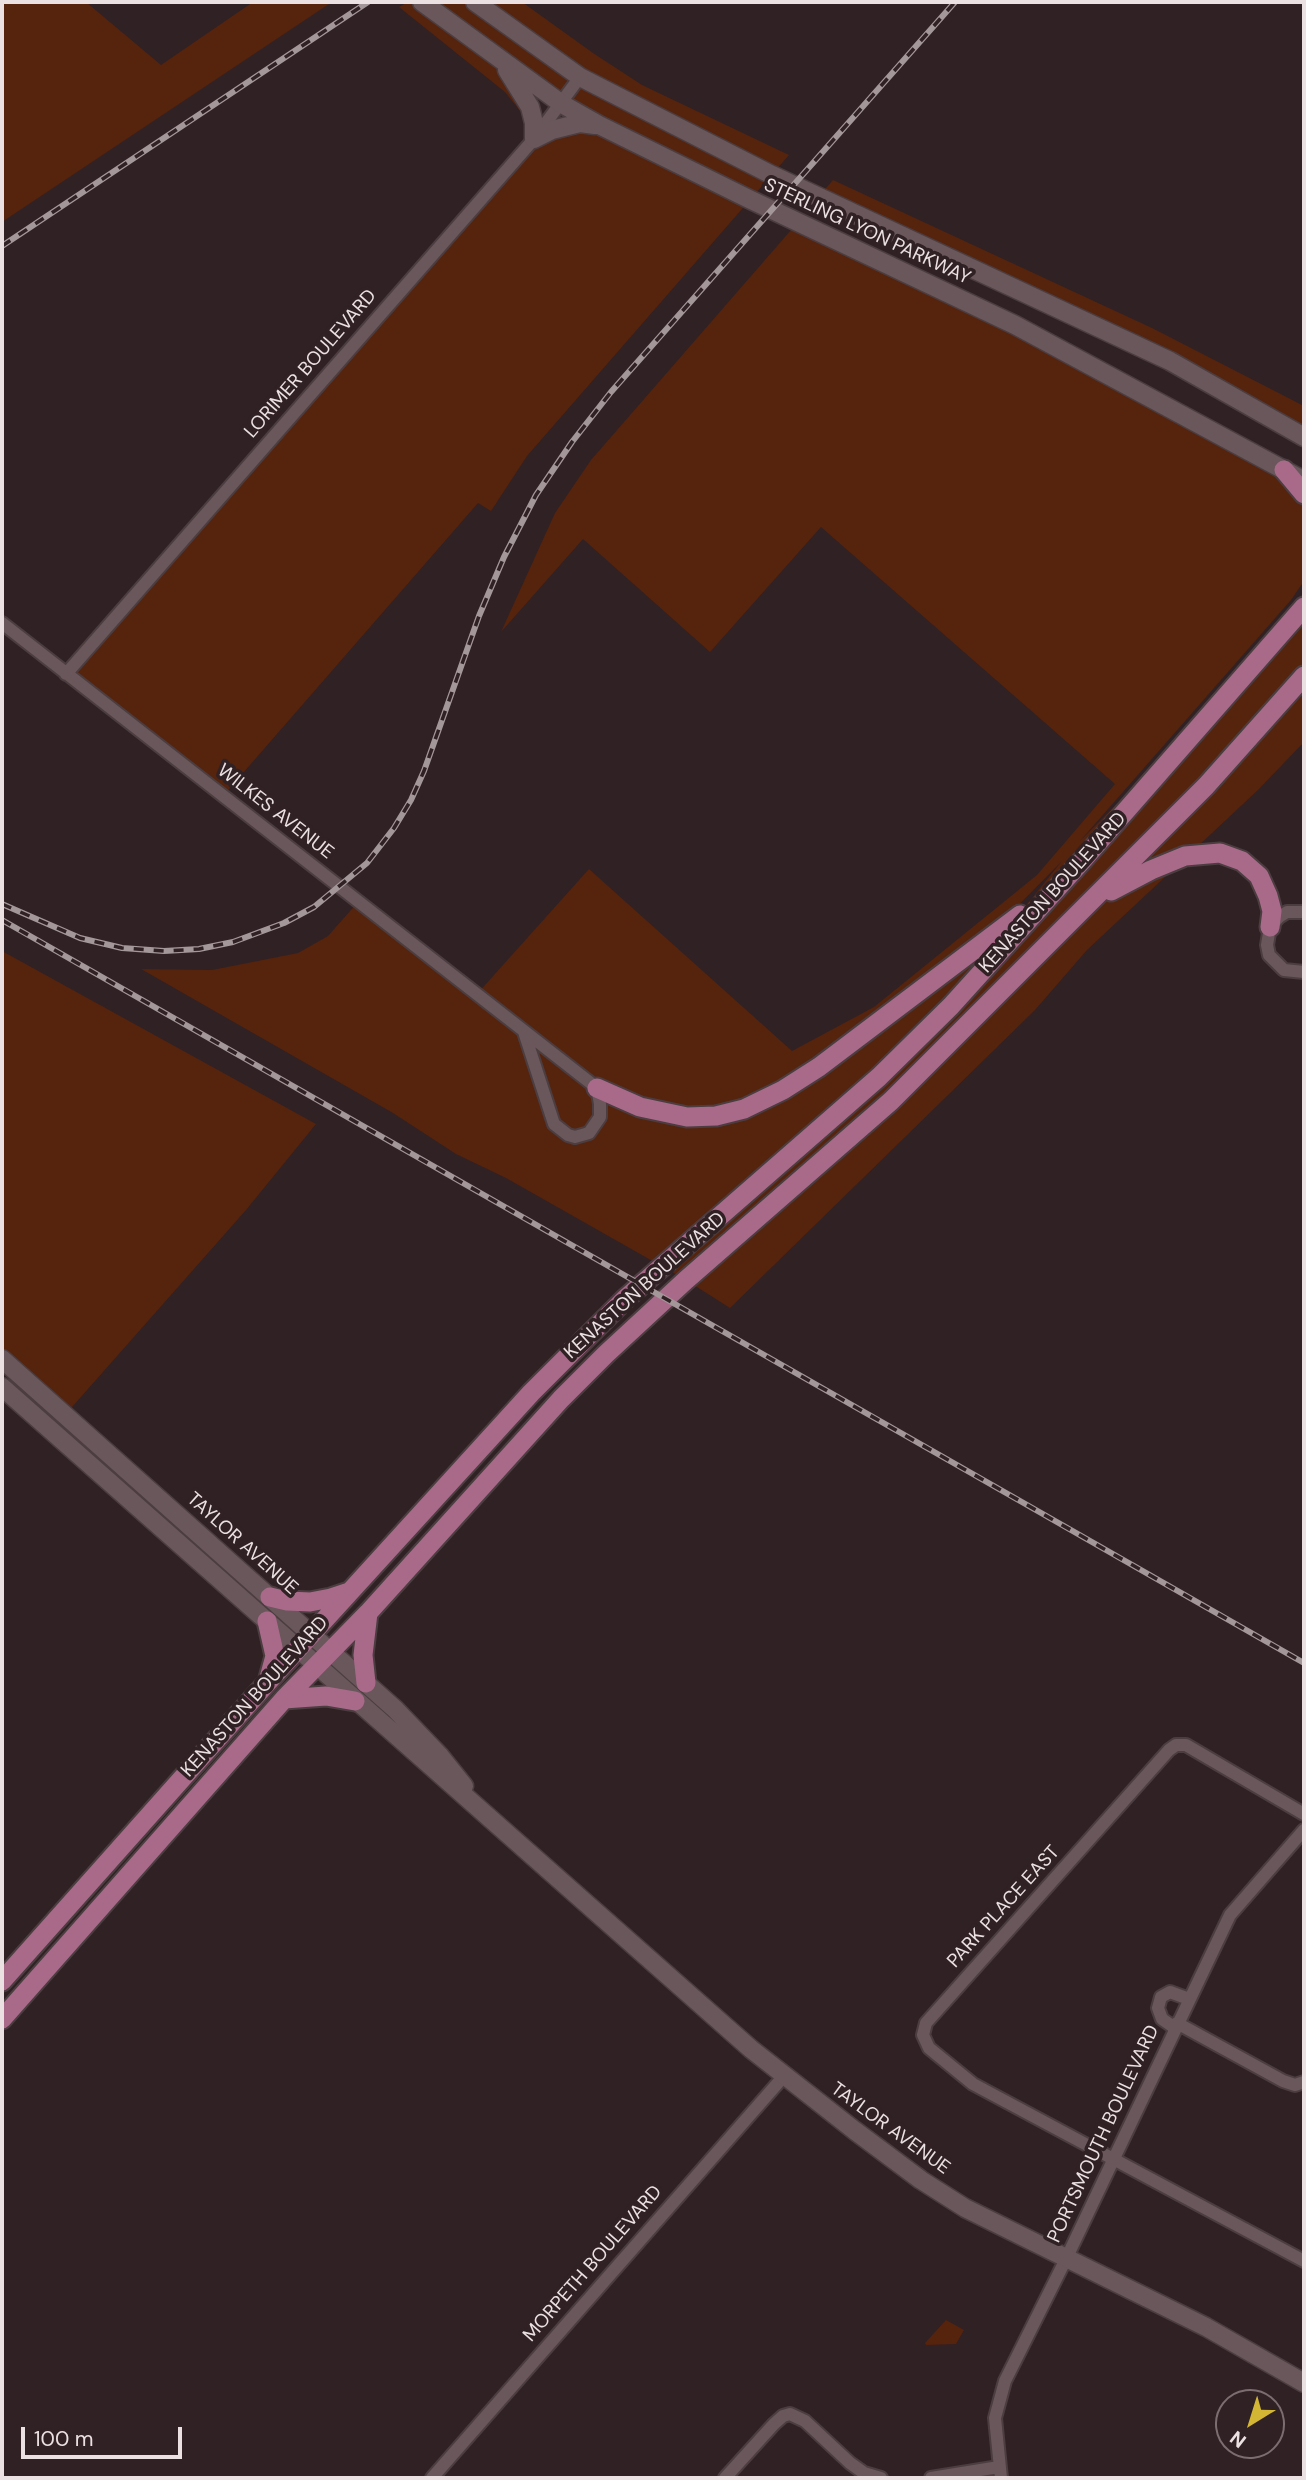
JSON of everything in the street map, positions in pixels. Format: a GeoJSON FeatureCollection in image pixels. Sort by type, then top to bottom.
{"type":"FeatureCollection","features":[{"type":"Feature","properties":{"kind":"main road","name":"STERLING LYON PARKWAY"},"geometry":{"type":"LineString","coordinates":[[422,2],[562,104],[598,125],[749,200],[1015,325],[1304,482]]}},
{"type":"Feature","properties":{"kind":"main road","name":"STERLING LYON PARKWAY"},"geometry":{"type":"LineString","coordinates":[[475,2],[580,77],[772,175],[1170,361],[1304,437]]}},
{"type":"Feature","properties":{"kind":"main road"},"geometry":{"type":"LineString","coordinates":[[499,59],[517,82],[530,107],[534,122],[534,139],[552,130],[580,123],[598,125]]}},
{"type":"Feature","properties":{"kind":"main road"},"geometry":{"type":"LineString","coordinates":[[1284,470],[1304,494]]}},
{"type":"Feature","properties":{"kind":"main road","name":"KENASTON BOULEVARD"},"geometry":{"type":"LineString","coordinates":[[2,1982],[267,1682],[498,1428],[583,1340],[662,1266],[879,1077],[960,997],[1304,607]]}},
{"type":"Feature","properties":{"kind":"main road","name":"KENASTON BOULEVARD"},"geometry":{"type":"LineString","coordinates":[[2,2019],[284,1699],[368,1613],[491,1476],[606,1354],[686,1280],[891,1101],[1206,786],[1304,676]]}},
{"type":"Feature","properties":{"kind":"main road"},"geometry":{"type":"LineString","coordinates":[[1095,899],[1185,856],[1220,853],[1242,861],[1259,876],[1272,911],[1270,927]]}},
{"type":"Feature","properties":{"kind":"main road"},"geometry":{"type":"LineString","coordinates":[[597,1088],[640,1107],[687,1117],[716,1116],[744,1109],[783,1090],[819,1067],[1003,930],[1082,861]]}},
{"type":"Feature","properties":{"kind":"main road","name":"TAYLOR AVENUE"},"geometry":{"type":"LineString","coordinates":[[2,1359],[270,1597],[305,1641],[324,1658],[366,1683],[412,1725],[503,1831]]}},
{"type":"Feature","properties":{"kind":"main road","name":"TAYLOR AVENUE"},"geometry":{"type":"LineString","coordinates":[[2,1387],[267,1621],[305,1641]]}},
{"type":"Feature","properties":{"kind":"main road"},"geometry":{"type":"LineString","coordinates":[[270,1597],[310,1602],[350,1591]]}},
{"type":"Feature","properties":{"kind":"main road"},"geometry":{"type":"LineString","coordinates":[[366,1683],[362,1655],[368,1613]]}},
{"type":"Feature","properties":{"kind":"main road"},"geometry":{"type":"LineString","coordinates":[[267,1621],[275,1656],[267,1682]]}},
{"type":"Feature","properties":{"kind":"main road","name":"TAYLOR AVENUE"},"geometry":{"type":"LineString","coordinates":[[324,1658],[355,1701],[783,2076],[921,2180],[965,2208],[1206,2327],[1304,2383]]}},
{"type":"Feature","properties":{"kind":"main road"},"geometry":{"type":"LineString","coordinates":[[284,1699],[326,1696],[355,1701]]}},
{"type":"Feature","properties":{"kind":"street","name":"LORIMER BOULEVARD"},"geometry":{"type":"LineString","coordinates":[[66,674],[534,139],[580,77]]}},
{"type":"Feature","properties":{"kind":"street","name":"WILKES AVENUE"},"geometry":{"type":"LineString","coordinates":[[2,623],[597,1088]]}},
{"type":"Feature","properties":{"kind":"street"},"geometry":{"type":"LineString","coordinates":[[1304,912],[1287,912],[1279,917],[1270,927],[1267,945],[1269,955],[1284,970],[1304,972]]}},
{"type":"Feature","properties":{"kind":"street"},"geometry":{"type":"LineString","coordinates":[[524,1031],[550,1114],[560,1131],[575,1136],[589,1133],[601,1111],[597,1088]]}},
{"type":"Feature","properties":{"kind":"street","name":"PARK PLACE EAST"},"geometry":{"type":"LineString","coordinates":[[1114,2160],[973,2084],[929,2048],[923,2035],[926,2023],[1176,1745],[1186,1745],[1304,1814]]}},
{"type":"Feature","properties":{"kind":"street","name":"PORTSMOUTH BOULEVARD"},"geometry":{"type":"LineString","coordinates":[[1000,2473],[995,2418],[1005,2381],[1068,2257],[1230,1915],[1304,1830]]}},
{"type":"Feature","properties":{"kind":"street"},"geometry":{"type":"LineString","coordinates":[[1189,1999],[1170,1992],[1161,1997],[1158,2008],[1162,2019],[1283,2081],[1295,2085],[1304,2082]]}},
{"type":"Feature","properties":{"kind":"street","name":"MORPETH BOULEVARD"},"geometry":{"type":"LineString","coordinates":[[432,2478],[783,2076]]}},
{"type":"Feature","properties":{"kind":"street"},"geometry":{"type":"LineString","coordinates":[[1114,2160],[1304,2261]]}},
{"type":"Feature","properties":{"kind":"street"},"geometry":{"type":"LineString","coordinates":[[725,2478],[774,2424],[790,2414],[805,2421],[864,2473],[880,2478]]}},
{"type":"Feature","properties":{"kind":"street"},"geometry":{"type":"LineString","coordinates":[[931,2478],[1000,2473]]}},
{"type":"Feature","properties":{"kind":"shaded area"},"geometry":{"type":"Polygon","coordinates":[[[2,2],[86,2],[161,65],[253,2],[332,2],[2,222],[2,2]]]}},
{"type":"Feature","properties":{"kind":"shaded area"},"geometry":{"type":"Polygon","coordinates":[[[408,2],[522,2],[642,85],[789,155],[527,456],[491,511],[478,503],[223,796],[66,674],[534,139],[521,112],[505,92],[399,7],[408,2]],[[501,61],[534,138],[580,123],[501,61]]]}},
{"type":"Feature","properties":{"kind":"shaded area"},"geometry":{"type":"Polygon","coordinates":[[[833,180],[1152,328],[1304,406],[1304,437],[819,196],[833,180]]]}},
{"type":"Feature","properties":{"kind":"shaded area"},"geometry":{"type":"Polygon","coordinates":[[[798,222],[1284,470],[1304,496],[1304,581],[1291,600],[1080,841],[1245,676],[1304,607],[1304,742],[1258,790],[1087,950],[1035,1010],[730,1308],[686,1280],[506,1178],[456,1154],[393,1113],[141,969],[212,970],[298,953],[328,936],[358,902],[525,1033],[477,994],[589,869],[792,1051],[874,1007],[1037,875],[1115,784],[821,527],[710,652],[583,539],[501,632],[555,513],[591,460],[798,222]],[[1062,861],[1000,924],[983,952],[985,956],[1062,861]]]}},
{"type":"Feature","properties":{"kind":"shaded area"},"geometry":{"type":"Polygon","coordinates":[[[2,951],[316,1124],[246,1210],[65,1415],[2,1359],[2,951]]]}},
{"type":"Feature","properties":{"kind":"shaded area"},"geometry":{"type":"Polygon","coordinates":[[[946,2320],[964,2330],[956,2344],[926,2345],[925,2343],[946,2320]]]}},
{"type":"Feature","properties":{"kind":"railway"},"geometry":{"type":"LineString","coordinates":[[2,246],[368,2]]}},
{"type":"Feature","properties":{"kind":"railway"},"geometry":{"type":"LineString","coordinates":[[2,904],[80,938],[122,948],[164,951],[199,949],[233,942],[284,923],[314,907],[367,863],[411,800],[424,771],[479,616],[504,557],[536,495],[572,442],[611,392],[955,2]]}},
{"type":"Feature","properties":{"kind":"railway"},"geometry":{"type":"LineString","coordinates":[[2,920],[1304,1663]]}}]}
